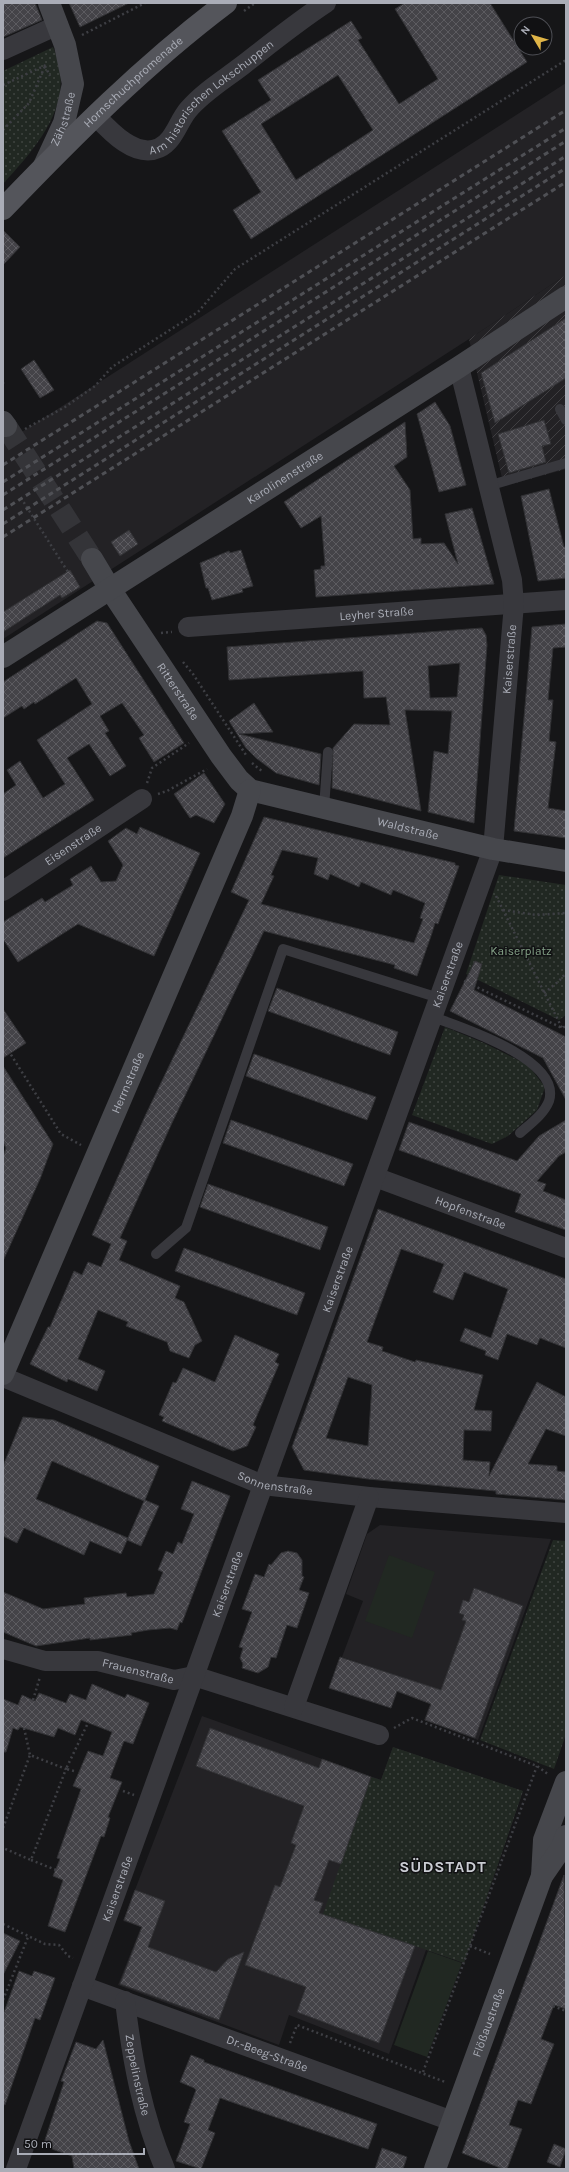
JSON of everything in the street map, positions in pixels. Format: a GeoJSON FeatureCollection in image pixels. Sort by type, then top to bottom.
{"type":"FeatureCollection","features":[{"type":"Feature","properties":{"kind":"main road","name":"Hornschuchpromenade"},"geometry":{"type":"LineString","coordinates":[[3,209],[95,115],[146,69],[226,3]]}},
{"type":"Feature","properties":{"kind":"street","name":"Zähstraße"},"geometry":{"type":"LineString","coordinates":[[44,166],[64,123],[73,84],[61,35],[49,3]]}},
{"type":"Feature","properties":{"kind":"street","name":"Am historischen Lokschuppen"},"geometry":{"type":"LineString","coordinates":[[95,115],[117,137],[130,145],[146,150],[158,148],[169,141],[188,110],[220,82],[326,3]]}},
{"type":"Feature","properties":{"kind":"street"},"geometry":{"type":"LineString","coordinates":[[3,50],[61,35]]}},
{"type":"Feature","properties":{"kind":"street"},"geometry":{"type":"LineString","coordinates":[[73,84],[83,101],[95,115]]}},
{"type":"Feature","properties":{"kind":"street","name":"Karolinenstraße"},"geometry":{"type":"LineString","coordinates":[[3,657],[459,367],[566,297]]}},
{"type":"Feature","properties":{"kind":"street","name":"Kaiserstraße"},"geometry":{"type":"LineString","coordinates":[[16,2169],[493,850],[514,604],[512,580],[459,367]]}},
{"type":"Feature","properties":{"kind":"street","name":"Ritterstraße"},"geometry":{"type":"LineString","coordinates":[[92,559],[110,589],[221,756],[239,780],[250,790]]}},
{"type":"Feature","properties":{"kind":"street","name":"Leyher Straße"},"geometry":{"type":"LineString","coordinates":[[188,628],[566,600]]}},
{"type":"Feature","properties":{"kind":"street","name":"Waldstraße"},"geometry":{"type":"LineString","coordinates":[[250,790],[493,850],[566,861]]}},
{"type":"Feature","properties":{"kind":"street","name":"Herrnstraße"},"geometry":{"type":"LineString","coordinates":[[3,1374],[242,816],[250,790]]}},
{"type":"Feature","properties":{"kind":"street","name":"Eisenstraße"},"geometry":{"type":"LineString","coordinates":[[3,891],[142,799]]}},
{"type":"Feature","properties":{"kind":"street","name":"Hopfenstraße"},"geometry":{"type":"LineString","coordinates":[[375,1177],[566,1248]]}},
{"type":"Feature","properties":{"kind":"street","name":"Sonnenstraße"},"geometry":{"type":"LineString","coordinates":[[3,1377],[263,1485],[369,1497],[566,1513]]}},
{"type":"Feature","properties":{"kind":"street"},"geometry":{"type":"LineString","coordinates":[[294,1707],[369,1497]]}},
{"type":"Feature","properties":{"kind":"street","name":"Frauenstraße"},"geometry":{"type":"LineString","coordinates":[[3,1649],[45,1661],[98,1661],[174,1680],[194,1676],[379,1735]]}},
{"type":"Feature","properties":{"kind":"street","name":"Flößaustraße"},"geometry":{"type":"LineString","coordinates":[[542,1876],[544,1840],[566,1782]]}},
{"type":"Feature","properties":{"kind":"street","name":"Flößaustraße"},"geometry":{"type":"LineString","coordinates":[[435,2169],[542,1876],[562,1847],[566,1836]]}},
{"type":"Feature","properties":{"kind":"street","name":"Dr.-Beeg-Straße"},"geometry":{"type":"LineString","coordinates":[[82,1986],[452,2122]]}},
{"type":"Feature","properties":{"kind":"street","name":"Zeppelinstraße"},"geometry":{"type":"LineString","coordinates":[[125,2001],[132,2058],[153,2141],[164,2169]]}},
{"type":"Feature","properties":{"kind":"lane"},"geometry":{"type":"LineString","coordinates":[[560,408],[566,420]]}},
{"type":"Feature","properties":{"kind":"lane"},"geometry":{"type":"LineString","coordinates":[[488,486],[566,463]]}},
{"type":"Feature","properties":{"kind":"lane"},"geometry":{"type":"LineString","coordinates":[[324,808],[328,752]]}},
{"type":"Feature","properties":{"kind":"lane"},"geometry":{"type":"LineString","coordinates":[[156,1254],[186,1228],[283,949],[440,998]]}},
{"type":"Feature","properties":{"kind":"lane"},"geometry":{"type":"LineString","coordinates":[[433,1017],[494,1040],[522,1055],[543,1076],[549,1088],[549,1101],[540,1116],[520,1133]]}},
{"type":"Feature","properties":{"kind":"path"},"geometry":{"type":"LineString","coordinates":[[3,130],[29,103],[45,66],[61,35],[145,3]]}},
{"type":"Feature","properties":{"kind":"path"},"geometry":{"type":"LineString","coordinates":[[11,426],[65,408],[95,386],[112,368],[198,312],[236,269],[566,60]]}},
{"type":"Feature","properties":{"kind":"path"},"geometry":{"type":"LineString","coordinates":[[3,85],[45,66]]}},
{"type":"Feature","properties":{"kind":"path"},"geometry":{"type":"LineString","coordinates":[[3,248],[7,251],[3,255]]}},
{"type":"Feature","properties":{"kind":"path"},"geometry":{"type":"LineString","coordinates":[[21,498],[68,572]]}},
{"type":"Feature","properties":{"kind":"path"},"geometry":{"type":"LineString","coordinates":[[142,799],[152,768],[190,743]]}},
{"type":"Feature","properties":{"kind":"path"},"geometry":{"type":"LineString","coordinates":[[142,799],[167,791],[207,769]]}},
{"type":"Feature","properties":{"kind":"path"},"geometry":{"type":"LineString","coordinates":[[485,873],[562,1028]]}},
{"type":"Feature","properties":{"kind":"path"},"geometry":{"type":"LineString","coordinates":[[503,910],[537,915],[566,912]]}},
{"type":"Feature","properties":{"kind":"path"},"geometry":{"type":"LineString","coordinates":[[544,993],[559,981],[566,973]]}},
{"type":"Feature","properties":{"kind":"path"},"geometry":{"type":"LineString","coordinates":[[449,974],[562,1028]]}},
{"type":"Feature","properties":{"kind":"path"},"geometry":{"type":"LineString","coordinates":[[562,1028],[566,1026]]}},
{"type":"Feature","properties":{"kind":"path"},"geometry":{"type":"LineString","coordinates":[[3,1042],[61,1134],[97,1154]]}},
{"type":"Feature","properties":{"kind":"path"},"geometry":{"type":"LineString","coordinates":[[33,1700],[45,1661]]}},
{"type":"Feature","properties":{"kind":"path"},"geometry":{"type":"LineString","coordinates":[[379,1735],[412,1718],[537,1766],[547,1772]]}},
{"type":"Feature","properties":{"kind":"path"},"geometry":{"type":"LineString","coordinates":[[31,1860],[66,1770],[86,1725]]}},
{"type":"Feature","properties":{"kind":"path"},"geometry":{"type":"LineString","coordinates":[[3,1828],[30,1755],[24,1728]]}},
{"type":"Feature","properties":{"kind":"path"},"geometry":{"type":"LineString","coordinates":[[30,1755],[66,1770],[74,1771]]}},
{"type":"Feature","properties":{"kind":"path"},"geometry":{"type":"LineString","coordinates":[[423,2072],[537,1766]]}},
{"type":"Feature","properties":{"kind":"path"},"geometry":{"type":"LineString","coordinates":[[3,1848],[56,1870]]}},
{"type":"Feature","properties":{"kind":"path"},"geometry":{"type":"LineString","coordinates":[[3,1920],[4,1924],[28,1937],[45,1944],[59,1945],[68,1956],[90,1964]]}},
{"type":"Feature","properties":{"kind":"path"},"geometry":{"type":"LineString","coordinates":[[3,2000],[28,1937]]}},
{"type":"Feature","properties":{"kind":"path"},"geometry":{"type":"LineString","coordinates":[[470,1946],[490,1954]]}},
{"type":"Feature","properties":{"kind":"path"},"geometry":{"type":"LineString","coordinates":[[553,2006],[566,2011]]}},
{"type":"Feature","properties":{"kind":"path"},"geometry":{"type":"LineString","coordinates":[[296,2025],[423,2072],[445,2082]]}},
{"type":"Feature","properties":{"kind":"shaded area"},"geometry":{"type":"Polygon","coordinates":[[[566,83],[566,275],[3,639],[3,444],[566,83]]]}},
{"type":"Feature","properties":{"kind":"shaded area"},"geometry":{"type":"Polygon","coordinates":[[[566,275],[566,469],[504,486],[469,339],[566,275]]]}},
{"type":"Feature","properties":{"kind":"shaded area"},"geometry":{"type":"Polygon","coordinates":[[[380,1525],[551,1539],[478,1740],[424,1720],[430,1704],[397,1692],[402,1677],[342,1657],[363,1601],[346,1594],[367,1534],[380,1525]]]}},
{"type":"Feature","properties":{"kind":"shaded area"},"geometry":{"type":"Polygon","coordinates":[[[202,1716],[381,1780],[393,1747],[523,1791],[464,1963],[426,1950],[389,2054],[289,2015],[279,2045],[118,1985],[141,1927],[123,1921],[202,1716]]]}},
{"type":"Feature","properties":{"kind":"green space"},"geometry":{"type":"Polygon","coordinates":[[[53,47],[59,67],[61,86],[57,104],[50,122],[40,138],[29,154],[3,184],[3,71],[53,47]]]}},
{"type":"Feature","properties":{"kind":"green space","name":"Kaiserplatz"},"geometry":{"type":"Polygon","coordinates":[[[499,875],[566,885],[566,1015],[559,1020],[466,974],[499,875]]]}},
{"type":"Feature","properties":{"kind":"green space"},"geometry":{"type":"Polygon","coordinates":[[[445,1027],[484,1043],[528,1065],[545,1087],[537,1110],[508,1136],[492,1144],[412,1115],[445,1027]]]}},
{"type":"Feature","properties":{"kind":"green space"},"geometry":{"type":"Polygon","coordinates":[[[553,1540],[566,1541],[566,1734],[554,1769],[480,1740],[553,1540]]]}},
{"type":"Feature","properties":{"kind":"green space"},"geometry":{"type":"Polygon","coordinates":[[[389,1555],[435,1572],[412,1638],[365,1621],[389,1555]]]}},
{"type":"Feature","properties":{"kind":"green space"},"geometry":{"type":"Polygon","coordinates":[[[393,1747],[523,1791],[464,1963],[323,1914],[371,1777],[381,1780],[393,1747]]]}},
{"type":"Feature","properties":{"kind":"green space"},"geometry":{"type":"Polygon","coordinates":[[[428,1951],[462,1963],[427,2057],[394,2045],[428,1951]]]}},
{"type":"Feature","properties":{"kind":"building"},"geometry":{"type":"Polygon","coordinates":[[[3,3],[35,3],[42,20],[3,37],[3,3]]]}},
{"type":"Feature","properties":{"kind":"building"},"geometry":{"type":"Polygon","coordinates":[[[69,3],[129,3],[80,27],[69,3]]]}},
{"type":"Feature","properties":{"kind":"building"},"geometry":{"type":"Polygon","coordinates":[[[405,3],[490,3],[513,40],[513,56],[523,56],[527,62],[251,239],[233,210],[261,192],[222,131],[271,100],[258,80],[351,21],[362,38],[358,40],[399,104],[438,79],[395,9],[405,3]],[[338,75],[261,124],[296,180],[373,130],[338,75]]]}},
{"type":"Feature","properties":{"kind":"building"},"geometry":{"type":"Polygon","coordinates":[[[3,230],[20,247],[3,265],[3,230]]]}},
{"type":"Feature","properties":{"kind":"building"},"geometry":{"type":"Polygon","coordinates":[[[566,318],[566,378],[495,423],[481,373],[566,318]]]}},
{"type":"Feature","properties":{"kind":"building"},"geometry":{"type":"Polygon","coordinates":[[[34,360],[54,390],[40,398],[21,369],[34,360]]]}},
{"type":"Feature","properties":{"kind":"building"},"geometry":{"type":"Polygon","coordinates":[[[435,402],[450,426],[466,485],[439,492],[417,414],[435,402]]]}},
{"type":"Feature","properties":{"kind":"building"},"geometry":{"type":"Polygon","coordinates":[[[544,420],[551,444],[542,446],[546,462],[509,473],[498,434],[544,420]]]}},
{"type":"Feature","properties":{"kind":"building"},"geometry":{"type":"Polygon","coordinates":[[[405,422],[407,457],[394,466],[410,490],[413,539],[421,538],[421,544],[444,543],[458,564],[445,514],[472,508],[494,584],[316,597],[314,570],[321,569],[321,566],[325,566],[321,516],[301,528],[284,502],[405,422]]]}},
{"type":"Feature","properties":{"kind":"building"},"geometry":{"type":"Polygon","coordinates":[[[549,489],[564,547],[566,547],[566,578],[538,581],[521,496],[549,489]]]}},
{"type":"Feature","properties":{"kind":"building"},"geometry":{"type":"Polygon","coordinates":[[[129,530],[138,544],[120,556],[111,542],[129,530]]]}},
{"type":"Feature","properties":{"kind":"building"},"geometry":{"type":"Polygon","coordinates":[[[241,550],[253,586],[242,589],[243,592],[212,600],[208,588],[206,588],[200,563],[229,551],[230,553],[241,550]]]}},
{"type":"Feature","properties":{"kind":"building"},"geometry":{"type":"Polygon","coordinates":[[[70,570],[80,587],[62,598],[60,595],[3,632],[3,612],[70,570]]]}},
{"type":"Feature","properties":{"kind":"building"},"geometry":{"type":"Polygon","coordinates":[[[97,621],[107,623],[184,743],[154,762],[139,738],[144,735],[122,703],[100,716],[109,731],[105,733],[126,766],[110,776],[89,744],[67,758],[94,800],[3,858],[3,794],[16,785],[7,770],[20,761],[43,798],[65,784],[37,740],[92,704],[76,678],[35,704],[34,702],[24,709],[22,706],[3,718],[3,682],[97,621]]]}},
{"type":"Feature","properties":{"kind":"building"},"geometry":{"type":"Polygon","coordinates":[[[566,624],[566,647],[553,648],[548,700],[553,700],[549,741],[556,742],[548,808],[566,811],[566,838],[514,831],[532,627],[566,624]]]}},
{"type":"Feature","properties":{"kind":"building"},"geometry":{"type":"Polygon","coordinates":[[[482,628],[486,635],[487,645],[474,823],[428,812],[434,751],[448,754],[452,711],[405,710],[421,811],[332,788],[333,748],[354,724],[390,725],[386,697],[364,698],[363,671],[229,680],[227,647],[482,628]],[[460,663],[428,666],[430,698],[457,697],[460,663]]]}},
{"type":"Feature","properties":{"kind":"building"},"geometry":{"type":"Polygon","coordinates":[[[254,703],[273,732],[239,734],[321,754],[319,785],[276,773],[256,758],[246,748],[229,721],[254,703]]]}},
{"type":"Feature","properties":{"kind":"building"},"geometry":{"type":"Polygon","coordinates":[[[204,773],[225,804],[214,823],[196,815],[190,818],[174,794],[204,773]]]}},
{"type":"Feature","properties":{"kind":"building"},"geometry":{"type":"Polygon","coordinates":[[[264,817],[455,863],[455,865],[459,866],[438,924],[435,923],[417,976],[394,968],[395,965],[264,931],[171,1125],[120,1238],[127,1241],[119,1260],[180,1286],[175,1298],[184,1302],[202,1341],[195,1345],[189,1358],[170,1351],[167,1342],[126,1326],[128,1322],[98,1310],[78,1359],[105,1371],[97,1391],[68,1379],[67,1382],[30,1364],[48,1327],[50,1327],[74,1271],[82,1275],[88,1262],[101,1267],[111,1244],[92,1235],[146,1114],[249,900],[231,892],[264,817]],[[282,850],[271,875],[274,876],[261,904],[414,943],[423,919],[420,918],[425,903],[393,890],[391,895],[361,882],[359,887],[330,874],[328,880],[314,874],[318,858],[282,850]]]}},
{"type":"Feature","properties":{"kind":"building"},"geometry":{"type":"Polygon","coordinates":[[[140,827],[200,853],[154,956],[78,924],[18,962],[3,939],[3,922],[42,898],[45,902],[73,885],[70,879],[91,866],[101,882],[116,881],[123,865],[108,841],[126,828],[137,834],[140,827]]]}},
{"type":"Feature","properties":{"kind":"building"},"geometry":{"type":"Polygon","coordinates":[[[475,961],[482,964],[474,990],[566,1037],[566,1100],[543,1058],[450,1011],[475,961]]]}},
{"type":"Feature","properties":{"kind":"building"},"geometry":{"type":"Polygon","coordinates":[[[277,988],[398,1032],[390,1055],[268,1011],[277,988]]]}},
{"type":"Feature","properties":{"kind":"building"},"geometry":{"type":"Polygon","coordinates":[[[3,1009],[26,1043],[3,1058],[3,1009]]]}},
{"type":"Feature","properties":{"kind":"building"},"geometry":{"type":"Polygon","coordinates":[[[254,1054],[376,1097],[367,1120],[246,1076],[254,1054]]]}},
{"type":"Feature","properties":{"kind":"building"},"geometry":{"type":"Polygon","coordinates":[[[3,1066],[53,1144],[40,1179],[3,1261],[3,1156],[6,1148],[3,1142],[3,1066]]]}},
{"type":"Feature","properties":{"kind":"building"},"geometry":{"type":"Polygon","coordinates":[[[231,1120],[353,1164],[344,1186],[223,1143],[231,1120]]]}},
{"type":"Feature","properties":{"kind":"building"},"geometry":{"type":"Polygon","coordinates":[[[566,1120],[566,1152],[559,1156],[537,1181],[546,1184],[543,1191],[566,1200],[566,1230],[515,1212],[521,1194],[399,1150],[409,1122],[517,1161],[539,1136],[566,1120]]]}},
{"type":"Feature","properties":{"kind":"building"},"geometry":{"type":"Polygon","coordinates":[[[208,1184],[328,1227],[320,1250],[200,1207],[208,1184]]]}},
{"type":"Feature","properties":{"kind":"building"},"geometry":{"type":"Polygon","coordinates":[[[378,1209],[566,1279],[566,1348],[540,1338],[537,1345],[507,1334],[498,1360],[485,1355],[486,1351],[460,1341],[465,1328],[491,1338],[508,1289],[464,1272],[453,1300],[433,1292],[444,1264],[401,1249],[367,1342],[383,1347],[382,1351],[415,1362],[416,1360],[483,1375],[474,1410],[492,1411],[491,1431],[464,1430],[463,1460],[490,1462],[489,1476],[537,1382],[566,1397],[566,1436],[546,1429],[528,1464],[557,1466],[557,1471],[566,1472],[566,1500],[496,1494],[496,1491],[368,1479],[304,1470],[292,1447],[378,1209]],[[348,1377],[326,1438],[368,1446],[372,1385],[348,1377]]]}},
{"type":"Feature","properties":{"kind":"building"},"geometry":{"type":"Polygon","coordinates":[[[184,1248],[305,1293],[297,1315],[175,1271],[184,1248]]]}},
{"type":"Feature","properties":{"kind":"building"},"geometry":{"type":"Polygon","coordinates":[[[235,1335],[279,1354],[275,1362],[279,1364],[253,1425],[256,1427],[247,1446],[233,1451],[162,1421],[164,1417],[159,1415],[173,1382],[176,1383],[183,1368],[215,1382],[235,1335]]]}},
{"type":"Feature","properties":{"kind":"building"},"geometry":{"type":"Polygon","coordinates":[[[23,1417],[54,1420],[159,1466],[145,1500],[159,1506],[141,1546],[127,1540],[121,1554],[90,1541],[84,1555],[24,1528],[17,1543],[3,1536],[3,1466],[23,1417]],[[52,1461],[36,1499],[128,1538],[144,1501],[52,1461]]]}},
{"type":"Feature","properties":{"kind":"building"},"geometry":{"type":"Polygon","coordinates":[[[192,1481],[230,1496],[182,1623],[180,1622],[177,1630],[170,1628],[148,1630],[131,1633],[132,1635],[90,1640],[90,1638],[36,1646],[3,1632],[3,1592],[43,1609],[85,1604],[84,1598],[126,1593],[127,1597],[154,1594],[163,1572],[158,1570],[166,1551],[173,1554],[178,1542],[182,1544],[194,1514],[181,1509],[192,1481]]]}},
{"type":"Feature","properties":{"kind":"building"},"geometry":{"type":"Polygon","coordinates":[[[288,1551],[297,1553],[302,1560],[302,1576],[304,1577],[299,1590],[309,1593],[297,1628],[287,1625],[276,1658],[271,1657],[268,1667],[258,1673],[242,1668],[243,1664],[240,1658],[243,1648],[239,1647],[252,1612],[242,1609],[255,1574],[264,1577],[269,1564],[271,1565],[281,1553],[288,1551]]]}},
{"type":"Feature","properties":{"kind":"building"},"geometry":{"type":"Polygon","coordinates":[[[474,1588],[523,1606],[475,1738],[425,1720],[431,1704],[397,1691],[391,1708],[329,1688],[340,1657],[441,1690],[466,1621],[462,1620],[464,1615],[459,1613],[463,1600],[469,1602],[474,1588]]]}},
{"type":"Feature","properties":{"kind":"building"},"geometry":{"type":"Polygon","coordinates":[[[92,1684],[125,1698],[127,1694],[149,1703],[133,1744],[124,1741],[110,1778],[122,1782],[108,1817],[110,1818],[104,1837],[101,1836],[65,1932],[48,1926],[63,1880],[53,1876],[60,1859],[57,1858],[81,1789],[73,1786],[88,1751],[103,1756],[112,1732],[81,1720],[75,1735],[58,1728],[54,1737],[20,1727],[18,1730],[13,1728],[6,1752],[3,1752],[3,1699],[18,1705],[22,1695],[35,1701],[39,1693],[66,1703],[70,1694],[86,1700],[92,1684]]]}},
{"type":"Feature","properties":{"kind":"building"},"geometry":{"type":"Polygon","coordinates":[[[210,1728],[319,1768],[322,1759],[371,1777],[341,1864],[329,1860],[314,1900],[323,1903],[319,1913],[415,1946],[379,2043],[297,2012],[306,1987],[245,1965],[275,1885],[280,1887],[296,1845],[291,1843],[304,1806],[196,1766],[210,1728]]]}},
{"type":"Feature","properties":{"kind":"building"},"geometry":{"type":"Polygon","coordinates":[[[564,1875],[566,2009],[554,2005],[541,2039],[554,2044],[531,2104],[518,2100],[509,2125],[522,2129],[507,2169],[503,2169],[462,2153],[564,1875]]]}},
{"type":"Feature","properties":{"kind":"building"},"geometry":{"type":"Polygon","coordinates":[[[135,1890],[165,1901],[148,1947],[216,1972],[228,1959],[244,1952],[219,2020],[120,1984],[142,1927],[124,1920],[135,1890]]]}},
{"type":"Feature","properties":{"kind":"building"},"geometry":{"type":"Polygon","coordinates":[[[3,1933],[20,1941],[3,1975],[3,1933]]]}},
{"type":"Feature","properties":{"kind":"building"},"geometry":{"type":"Polygon","coordinates":[[[19,1971],[32,1976],[34,1971],[55,1978],[40,2020],[35,2018],[5,2105],[3,2104],[3,2015],[19,1971]]]}},
{"type":"Feature","properties":{"kind":"building"},"geometry":{"type":"Polygon","coordinates":[[[103,2040],[129,2141],[139,2169],[74,2169],[72,2156],[43,2146],[64,2082],[61,2081],[76,2042],[96,2049],[103,2040]]]}},
{"type":"Feature","properties":{"kind":"building"},"geometry":{"type":"Polygon","coordinates":[[[191,2055],[204,2060],[204,2062],[377,2124],[368,2149],[220,2098],[208,2130],[215,2133],[201,2169],[176,2161],[190,2124],[184,2122],[196,2090],[180,2082],[191,2055]]]}},
{"type":"Feature","properties":{"kind":"building"},"geometry":{"type":"Polygon","coordinates":[[[554,2144],[566,2149],[560,2167],[547,2162],[554,2144]]]}},
{"type":"Feature","properties":{"kind":"building"},"geometry":{"type":"Polygon","coordinates":[[[382,2148],[407,2157],[403,2169],[375,2169],[382,2148]]]}},
{"type":"Feature","properties":{"kind":"tunnel"},"geometry":{"type":"LineString","coordinates":[[6,426],[92,559]]}},
{"type":"Feature","properties":{"kind":"railway"},"geometry":{"type":"LineString","coordinates":[[3,465],[566,110]]}},
{"type":"Feature","properties":{"kind":"railway"},"geometry":{"type":"LineString","coordinates":[[3,482],[566,128]]}},
{"type":"Feature","properties":{"kind":"railway"},"geometry":{"type":"LineString","coordinates":[[3,495],[566,141]]}},
{"type":"Feature","properties":{"kind":"railway"},"geometry":{"type":"LineString","coordinates":[[3,510],[566,156]]}},
{"type":"Feature","properties":{"kind":"railway"},"geometry":{"type":"LineString","coordinates":[[3,524],[566,168]]}},
{"type":"Feature","properties":{"kind":"railway"},"geometry":{"type":"LineString","coordinates":[[3,537],[566,182]]}},
{"type":"Feature","properties":{"kind":"district","name":"SÜDSTADT"},"geometry":{"type":"Point","coordinates":[443,1866]}}]}
